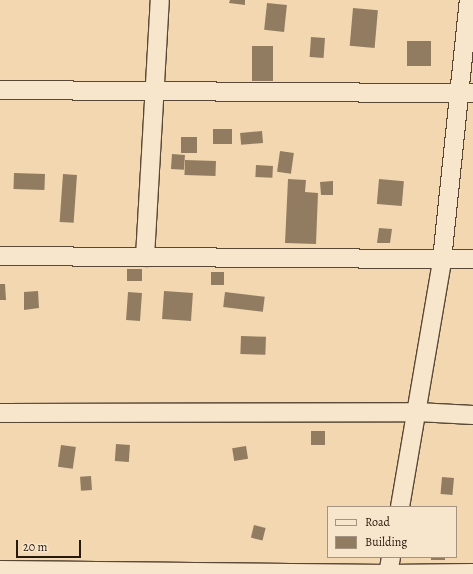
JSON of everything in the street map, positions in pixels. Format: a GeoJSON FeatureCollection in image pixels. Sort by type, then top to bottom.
{"type":"FeatureCollection","features":[{"type":"Feature","properties":{"kind":"street"},"geometry":{"type":"LineString","coordinates":[[145,257],[160,0]]}},
{"type":"Feature","properties":{"kind":"street"},"geometry":{"type":"LineString","coordinates":[[400,506],[442,260],[466,93],[469,0]]}},
{"type":"Feature","properties":{"kind":"street"},"geometry":{"type":"LineString","coordinates":[[0,90],[466,93]]}},
{"type":"Feature","properties":{"kind":"street"},"geometry":{"type":"LineString","coordinates":[[0,256],[473,259]]}},
{"type":"Feature","properties":{"kind":"street"},"geometry":{"type":"LineString","coordinates":[[0,413],[417,412],[473,415]]}},
{"type":"Feature","properties":{"kind":"street"},"geometry":{"type":"LineString","coordinates":[[388,574],[391,558]]}},
{"type":"Feature","properties":{"kind":"street"},"geometry":{"type":"LineString","coordinates":[[0,570],[388,574],[473,573]]}},
{"type":"Feature","properties":{"kind":"building"},"geometry":{"type":"Polygon","coordinates":[[[230,0],[245,0],[245,5],[229,3],[230,0]]]}},
{"type":"Feature","properties":{"kind":"building"},"geometry":{"type":"Polygon","coordinates":[[[267,3],[287,5],[284,32],[264,30],[267,3]]]}},
{"type":"Feature","properties":{"kind":"building"},"geometry":{"type":"Polygon","coordinates":[[[353,8],[378,10],[375,48],[350,46],[353,8]]]}},
{"type":"Feature","properties":{"kind":"building"},"geometry":{"type":"Polygon","coordinates":[[[311,37],[325,38],[324,58],[310,57],[311,37]]]}},
{"type":"Feature","properties":{"kind":"building"},"geometry":{"type":"Polygon","coordinates":[[[407,41],[431,41],[431,66],[407,66],[407,41]]]}},
{"type":"Feature","properties":{"kind":"building"},"geometry":{"type":"Polygon","coordinates":[[[252,46],[273,46],[273,81],[252,81],[252,46]]]}},
{"type":"Feature","properties":{"kind":"building"},"geometry":{"type":"Polygon","coordinates":[[[213,129],[232,129],[232,144],[213,144],[213,129]]]}},
{"type":"Feature","properties":{"kind":"building"},"geometry":{"type":"Polygon","coordinates":[[[262,131],[263,143],[241,145],[240,133],[262,131]]]}},
{"type":"Feature","properties":{"kind":"building"},"geometry":{"type":"Polygon","coordinates":[[[181,137],[197,137],[197,153],[181,153],[181,137]]]}},
{"type":"Feature","properties":{"kind":"building"},"geometry":{"type":"Polygon","coordinates":[[[280,151],[294,153],[291,174],[277,172],[280,151]]]}},
{"type":"Feature","properties":{"kind":"building"},"geometry":{"type":"Polygon","coordinates":[[[172,154],[185,155],[184,170],[171,169],[172,154]]]}},
{"type":"Feature","properties":{"kind":"building"},"geometry":{"type":"Polygon","coordinates":[[[185,160],[216,161],[215,176],[184,175],[185,160]]]}},
{"type":"Feature","properties":{"kind":"building"},"geometry":{"type":"Polygon","coordinates":[[[256,165],[273,166],[272,178],[255,177],[256,165]]]}},
{"type":"Feature","properties":{"kind":"building"},"geometry":{"type":"Polygon","coordinates":[[[14,173],[45,174],[44,190],[13,189],[14,173]]]}},
{"type":"Feature","properties":{"kind":"building"},"geometry":{"type":"Polygon","coordinates":[[[63,174],[77,175],[74,223],[60,222],[63,174]]]}},
{"type":"Feature","properties":{"kind":"building"},"geometry":{"type":"Polygon","coordinates":[[[288,179],[306,180],[305,192],[318,193],[316,244],[285,243],[288,179]]]}},
{"type":"Feature","properties":{"kind":"building"},"geometry":{"type":"Polygon","coordinates":[[[379,179],[404,181],[402,206],[377,204],[379,179]]]}},
{"type":"Feature","properties":{"kind":"building"},"geometry":{"type":"Polygon","coordinates":[[[333,181],[333,195],[321,195],[320,182],[333,181]]]}},
{"type":"Feature","properties":{"kind":"building"},"geometry":{"type":"Polygon","coordinates":[[[379,228],[392,229],[390,243],[377,243],[379,228]]]}},
{"type":"Feature","properties":{"kind":"building"},"geometry":{"type":"Polygon","coordinates":[[[127,269],[142,269],[142,281],[127,281],[127,269]]]}},
{"type":"Feature","properties":{"kind":"building"},"geometry":{"type":"Polygon","coordinates":[[[211,272],[224,272],[224,285],[211,285],[211,272]]]}},
{"type":"Feature","properties":{"kind":"building"},"geometry":{"type":"Polygon","coordinates":[[[0,284],[5,284],[6,300],[0,300],[0,284]]]}},
{"type":"Feature","properties":{"kind":"building"},"geometry":{"type":"Polygon","coordinates":[[[38,291],[39,308],[24,310],[24,292],[38,291]]]}},
{"type":"Feature","properties":{"kind":"building"},"geometry":{"type":"Polygon","coordinates":[[[164,291],[193,293],[191,321],[162,319],[164,291]]]}},
{"type":"Feature","properties":{"kind":"building"},"geometry":{"type":"Polygon","coordinates":[[[128,292],[142,293],[140,321],[126,320],[128,292]]]}},
{"type":"Feature","properties":{"kind":"building"},"geometry":{"type":"Polygon","coordinates":[[[225,292],[265,297],[263,312],[223,307],[225,292]]]}},
{"type":"Feature","properties":{"kind":"building"},"geometry":{"type":"Polygon","coordinates":[[[241,336],[266,337],[265,355],[240,354],[241,336]]]}},
{"type":"Feature","properties":{"kind":"building"},"geometry":{"type":"Polygon","coordinates":[[[311,431],[325,431],[325,445],[311,445],[311,431]]]}},
{"type":"Feature","properties":{"kind":"building"},"geometry":{"type":"Polygon","coordinates":[[[116,444],[130,445],[129,462],[115,461],[116,444]]]}},
{"type":"Feature","properties":{"kind":"building"},"geometry":{"type":"Polygon","coordinates":[[[61,445],[76,447],[73,469],[58,467],[61,445]]]}},
{"type":"Feature","properties":{"kind":"building"},"geometry":{"type":"Polygon","coordinates":[[[246,446],[248,459],[234,461],[232,448],[246,446]]]}},
{"type":"Feature","properties":{"kind":"building"},"geometry":{"type":"Polygon","coordinates":[[[91,476],[92,490],[81,491],[80,477],[91,476]]]}},
{"type":"Feature","properties":{"kind":"building"},"geometry":{"type":"Polygon","coordinates":[[[442,477],[454,478],[452,495],[441,494],[442,477]]]}},
{"type":"Feature","properties":{"kind":"building"},"geometry":{"type":"Polygon","coordinates":[[[254,525],[266,528],[262,541],[251,538],[254,525]]]}},
{"type":"Feature","properties":{"kind":"building"},"geometry":{"type":"Polygon","coordinates":[[[431,558],[445,558],[445,560],[431,560],[431,558]]]}}]}
